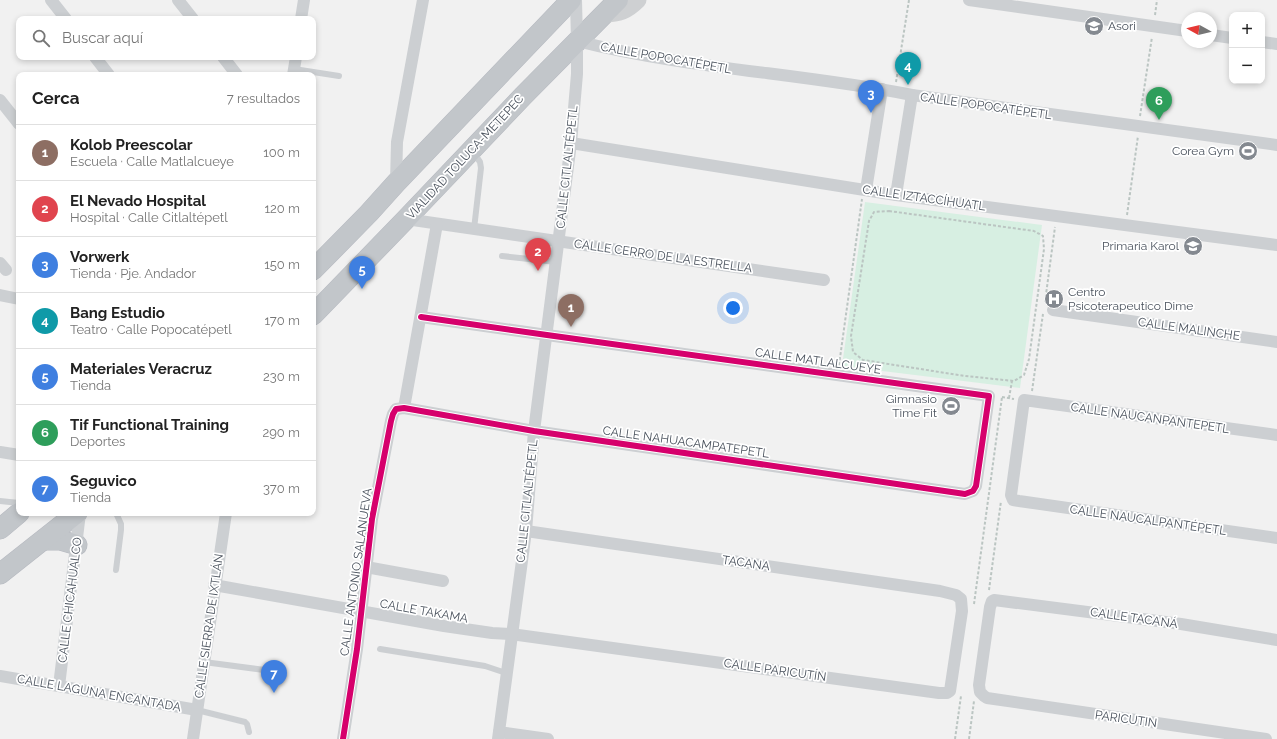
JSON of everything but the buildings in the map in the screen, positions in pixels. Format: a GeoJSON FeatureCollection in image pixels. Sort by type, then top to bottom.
{"type":"FeatureCollection","features":[{"type":"Feature","properties":{"kind":"highway"},"geometry":{"type":"LineString","coordinates":[[316,267],[571,0]]}},
{"type":"Feature","properties":{"kind":"highway","name":"VIALIDAD TOLUCA-METEPEC"},"geometry":{"type":"LineString","coordinates":[[316,312],[472,149],[618,0]]}},
{"type":"Feature","properties":{"kind":"highway"},"geometry":{"type":"LineString","coordinates":[[0,530],[16,516]]}},
{"type":"Feature","properties":{"kind":"highway"},"geometry":{"type":"LineString","coordinates":[[0,574],[73,516]]}},
{"type":"Feature","properties":{"kind":"highway"},"geometry":{"type":"LineString","coordinates":[[44,540],[60,540],[77,544]]}},
{"type":"Feature","properties":{"kind":"main road"},"geometry":{"type":"LineString","coordinates":[[604,14],[618,14],[624,12],[638,0]]}},
{"type":"Feature","properties":{"kind":"street"},"geometry":{"type":"LineString","coordinates":[[51,0],[64,16]]}},
{"type":"Feature","properties":{"kind":"street"},"geometry":{"type":"LineString","coordinates":[[178,0],[191,16]]}},
{"type":"Feature","properties":{"kind":"street"},"geometry":{"type":"LineString","coordinates":[[301,16],[304,0]]}},
{"type":"Feature","properties":{"kind":"street"},"geometry":{"type":"LineString","coordinates":[[396,183],[397,142],[423,0]]}},
{"type":"Feature","properties":{"kind":"street","name":"CALLE CITLALTÉPETL"},"geometry":{"type":"LineString","coordinates":[[499,735],[511,634],[526,531],[534,431],[571,143],[576,74],[576,0]]}},
{"type":"Feature","properties":{"kind":"street"},"geometry":{"type":"LineString","coordinates":[[969,0],[1181,30]]}},
{"type":"Feature","properties":{"kind":"street"},"geometry":{"type":"LineString","coordinates":[[1217,36],[1229,38]]}},
{"type":"Feature","properties":{"kind":"street","name":"CALLE POPOCATÉPETL"},"geometry":{"type":"LineString","coordinates":[[577,41],[625,52],[716,68],[882,89],[912,96],[1277,145]]}},
{"type":"Feature","properties":{"kind":"street"},"geometry":{"type":"LineString","coordinates":[[1265,42],[1277,44]]}},
{"type":"Feature","properties":{"kind":"street"},"geometry":{"type":"LineString","coordinates":[[97,60],[107,72]]}},
{"type":"Feature","properties":{"kind":"street"},"geometry":{"type":"LineString","coordinates":[[225,60],[235,72]]}},
{"type":"Feature","properties":{"kind":"street"},"geometry":{"type":"LineString","coordinates":[[864,190],[882,89]]}},
{"type":"Feature","properties":{"kind":"street"},"geometry":{"type":"LineString","coordinates":[[896,195],[912,96]]}},
{"type":"Feature","properties":{"kind":"street"},"geometry":{"type":"LineString","coordinates":[[0,100],[16,120]]}},
{"type":"Feature","properties":{"kind":"street","name":"CALLE IZTACCÍHUATL"},"geometry":{"type":"LineString","coordinates":[[571,143],[896,195],[1277,245]]}},
{"type":"Feature","properties":{"kind":"street","name":"CALLE CERRO DE LA ESTRELLA"},"geometry":{"type":"LineString","coordinates":[[406,219],[824,280]]}},
{"type":"Feature","properties":{"kind":"street","name":"CALLE ANTONIO SALANUEVA"},"geometry":{"type":"LineString","coordinates":[[343,739],[362,612],[372,519],[391,421],[393,414],[400,408],[421,317],[437,224]]}},
{"type":"Feature","properties":{"kind":"street"},"geometry":{"type":"LineString","coordinates":[[0,295],[16,298]]}},
{"type":"Feature","properties":{"kind":"street","name":"CALLE MALINCHE"},"geometry":{"type":"LineString","coordinates":[[1053,310],[1277,342]]}},
{"type":"Feature","properties":{"kind":"street","name":"CALLE MATLALCUEYE"},"geometry":{"type":"LineString","coordinates":[[421,317],[989,396]]}},
{"type":"Feature","properties":{"kind":"street","name":"CALLE NAHUACAMPATEPETL"},"geometry":{"type":"LineString","coordinates":[[400,408],[534,431],[965,494],[973,492],[976,486],[989,396]]}},
{"type":"Feature","properties":{"kind":"street","name":"CALLE NAUCANPANTEPETL"},"geometry":{"type":"LineString","coordinates":[[1024,400],[1277,436]]}},
{"type":"Feature","properties":{"kind":"street","name":"CALLE NAUCALPANTÉPETL"},"geometry":{"type":"LineString","coordinates":[[1024,400],[1011,495],[1013,500],[1277,538]]}},
{"type":"Feature","properties":{"kind":"street"},"geometry":{"type":"LineString","coordinates":[[0,452],[16,455]]}},
{"type":"Feature","properties":{"kind":"street","name":"CALLE CHICAHUALCO"},"geometry":{"type":"LineString","coordinates":[[59,686],[80,516]]}},
{"type":"Feature","properties":{"kind":"street","name":"CALLE SIERRA DE IXTLÁN"},"geometry":{"type":"LineString","coordinates":[[193,739],[214,586],[226,516]]}},
{"type":"Feature","properties":{"kind":"street","name":"TACANA"},"geometry":{"type":"LineString","coordinates":[[526,531],[940,591],[956,595],[968,604]]}},
{"type":"Feature","properties":{"kind":"street"},"geometry":{"type":"LineString","coordinates":[[366,567],[443,581]]}},
{"type":"Feature","properties":{"kind":"street","name":"CALLE TAKAMA"},"geometry":{"type":"LineString","coordinates":[[214,586],[485,632],[511,634]]}},
{"type":"Feature","properties":{"kind":"street","name":"CALLE TACANÁ"},"geometry":{"type":"LineString","coordinates":[[990,605],[998,599],[1166,622],[1277,640]]}},
{"type":"Feature","properties":{"kind":"street","name":"CALLE PARICUTÍN"},"geometry":{"type":"LineString","coordinates":[[511,634],[943,693],[950,690],[951,687],[968,604]]}},
{"type":"Feature","properties":{"kind":"street","name":"PARICUTIN"},"geometry":{"type":"LineString","coordinates":[[990,605],[979,685],[980,692],[987,698],[1266,739]]}},
{"type":"Feature","properties":{"kind":"street","name":"CALLE LAGUNA ENCANTADA"},"geometry":{"type":"LineString","coordinates":[[0,676],[197,710]]}},
{"type":"Feature","properties":{"kind":"street"},"geometry":{"type":"LineString","coordinates":[[499,735],[548,739]]}},
{"type":"Feature","properties":{"kind":"lane"},"geometry":{"type":"LineString","coordinates":[[295,67],[339,76]]}},
{"type":"Feature","properties":{"kind":"lane"},"geometry":{"type":"LineString","coordinates":[[472,149],[480,162],[481,168],[474,229]]}},
{"type":"Feature","properties":{"kind":"lane"},"geometry":{"type":"LineString","coordinates":[[502,256],[556,262]]}},
{"type":"Feature","properties":{"kind":"lane"},"geometry":{"type":"LineString","coordinates":[[0,501],[16,503]]}},
{"type":"Feature","properties":{"kind":"lane"},"geometry":{"type":"LineString","coordinates":[[116,570],[121,530],[121,524],[117,516]]}},
{"type":"Feature","properties":{"kind":"lane"},"geometry":{"type":"LineString","coordinates":[[380,649],[485,666],[506,673]]}},
{"type":"Feature","properties":{"kind":"lane"},"geometry":{"type":"LineString","coordinates":[[204,662],[272,671]]}},
{"type":"Feature","properties":{"kind":"lane"},"geometry":{"type":"LineString","coordinates":[[197,710],[244,722],[247,724],[249,732]]}},
{"type":"Feature","properties":{"kind":"path"},"geometry":{"type":"LineString","coordinates":[[895,92],[909,0]]}},
{"type":"Feature","properties":{"kind":"path"},"geometry":{"type":"LineString","coordinates":[[1126,225],[1157,0]]}},
{"type":"Feature","properties":{"kind":"path"},"geometry":{"type":"LineString","coordinates":[[838,375],[864,190]]}},
{"type":"Feature","properties":{"kind":"path"},"geometry":{"type":"LineString","coordinates":[[889,211],[967,221],[1034,231],[1042,236],[1044,249],[1029,359],[1024,375],[1012,381],[964,376],[863,360],[853,352],[851,336],[869,221],[874,212],[889,211]]}},
{"type":"Feature","properties":{"kind":"path"},"geometry":{"type":"LineString","coordinates":[[1009,398],[1012,381]]}},
{"type":"Feature","properties":{"kind":"path"},"geometry":{"type":"LineString","coordinates":[[989,396],[1024,400]]}},
{"type":"Feature","properties":{"kind":"path"},"geometry":{"type":"LineString","coordinates":[[1001,499],[990,605],[968,604],[1002,397]]}},
{"type":"Feature","properties":{"kind":"path"},"geometry":{"type":"LineString","coordinates":[[955,739],[962,692]]}},
{"type":"Feature","properties":{"kind":"path"},"geometry":{"type":"LineString","coordinates":[[969,739],[974,700]]}},
{"type":"Feature","properties":{"kind":"green space"},"geometry":{"type":"Polygon","coordinates":[[[865,202],[1042,225],[1020,388],[842,366],[865,202]]]}},
{"type":"Feature","properties":{"kind":"cycle path"},"geometry":{"type":"LineString","coordinates":[[343,739],[357,649],[372,519],[391,421],[396,409],[404,408],[534,431],[965,494],[973,491],[976,486],[989,396],[421,317]]}},
{"type":"Feature","properties":{"kind":"place","name":"Asori"},"geometry":{"type":"Point","coordinates":[1094,26]}},
{"type":"Feature","properties":{"kind":"place","name":"Bang Estudio"},"geometry":{"type":"Point","coordinates":[908,85]}},
{"type":"Feature","properties":{"kind":"place","name":"Vorwerk"},"geometry":{"type":"Point","coordinates":[871,113]}},
{"type":"Feature","properties":{"kind":"place","name":"Tif Functional Training"},"geometry":{"type":"Point","coordinates":[1159,120]}},
{"type":"Feature","properties":{"kind":"place","name":"Corea Gym"},"geometry":{"type":"Point","coordinates":[1248,151]}},
{"type":"Feature","properties":{"kind":"place","name":"Primaria Karol"},"geometry":{"type":"Point","coordinates":[1193,246]}},
{"type":"Feature","properties":{"kind":"place","name":"El Nevado Hospital"},"geometry":{"type":"Point","coordinates":[538,271]}},
{"type":"Feature","properties":{"kind":"place","name":"Materiales Veracruz"},"geometry":{"type":"Point","coordinates":[362,289]}},
{"type":"Feature","properties":{"kind":"place","name":"Centro Psicoterapeutico Dime"},"geometry":{"type":"Point","coordinates":[1054,299]}},
{"type":"Feature","properties":{"kind":"place","name":"Kolob Preescolar"},"geometry":{"type":"Point","coordinates":[571,327]}},
{"type":"Feature","properties":{"kind":"place","name":"Gimnasio Time Fit"},"geometry":{"type":"Point","coordinates":[951,406]}},
{"type":"Feature","properties":{"kind":"place","name":"Seguvico"},"geometry":{"type":"Point","coordinates":[274,693]}}]}
